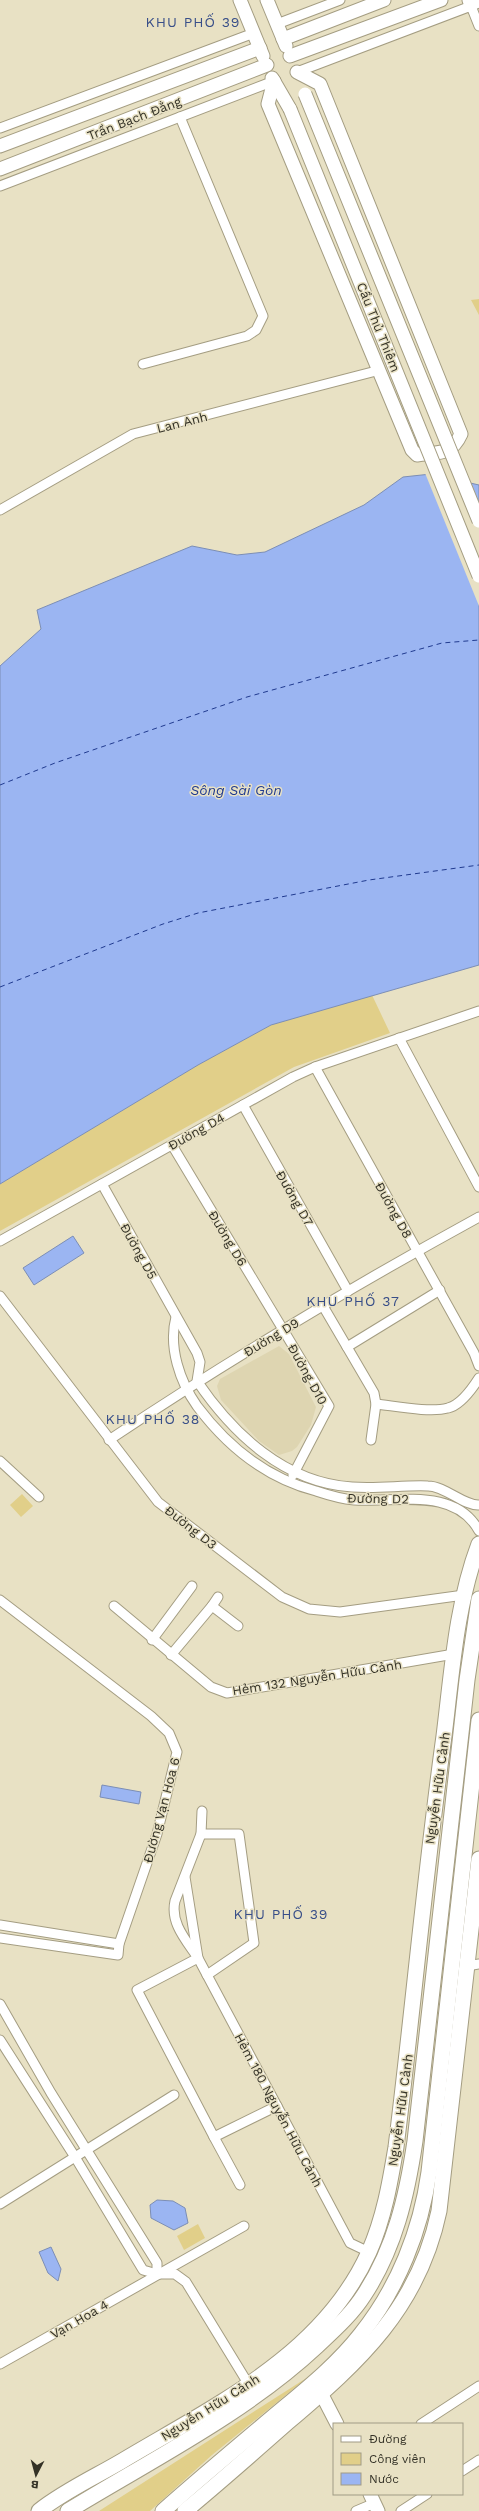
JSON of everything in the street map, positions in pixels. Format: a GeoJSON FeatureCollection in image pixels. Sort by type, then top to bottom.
{"type":"FeatureCollection","features":[{"type":"Feature","properties":{"kind":"main road","name":"Cầu Thủ Thiêm"},"geometry":{"type":"LineString","coordinates":[[240,0],[267,66],[290,109],[479,576]]}},
{"type":"Feature","properties":{"kind":"main road","name":"Cầu Thủ Thiêm"},"geometry":{"type":"LineString","coordinates":[[267,0],[479,521]]}},
{"type":"Feature","properties":{"kind":"main road"},"geometry":{"type":"LineString","coordinates":[[283,39],[384,0]]}},
{"type":"Feature","properties":{"kind":"main road"},"geometry":{"type":"LineString","coordinates":[[290,56],[441,0]]}},
{"type":"Feature","properties":{"kind":"main road","name":"Trần Bạch Đằng"},"geometry":{"type":"LineString","coordinates":[[0,146],[260,48]]}},
{"type":"Feature","properties":{"kind":"main road","name":"Trần Bạch Đằng"},"geometry":{"type":"LineString","coordinates":[[0,169],[267,66]]}},
{"type":"Feature","properties":{"kind":"main road"},"geometry":{"type":"LineString","coordinates":[[274,81],[268,104],[412,450],[417,455],[443,453],[455,446],[461,434],[320,84],[297,72]]}},
{"type":"Feature","properties":{"kind":"main road","name":"Nguyễn Hữu Cảnh"},"geometry":{"type":"LineString","coordinates":[[68,2511],[209,2427],[252,2391],[326,2316],[344,2295],[369,2252],[381,2217],[391,2178],[418,1960],[428,1854],[454,1654],[470,1567],[479,1544]]}},
{"type":"Feature","properties":{"kind":"main road","name":"Nguyễn Hữu Cảnh"},"geometry":{"type":"LineString","coordinates":[[39,2511],[222,2403],[252,2391],[304,2358],[344,2320],[364,2296],[386,2256],[400,2218],[409,2182],[436,1962],[467,1680],[479,1599]]}},
{"type":"Feature","properties":{"kind":"main road"},"geometry":{"type":"LineString","coordinates":[[454,1654],[471,1652]]}},
{"type":"Feature","properties":{"kind":"main road"},"geometry":{"type":"LineString","coordinates":[[466,1965],[479,1720]]}},
{"type":"Feature","properties":{"kind":"main road"},"geometry":{"type":"LineString","coordinates":[[163,2511],[284,2408],[347,2371],[387,2327],[407,2296],[427,2255],[439,2204],[479,1859]]}},
{"type":"Feature","properties":{"kind":"main road"},"geometry":{"type":"LineString","coordinates":[[418,1960],[466,1965]]}},
{"type":"Feature","properties":{"kind":"main road"},"geometry":{"type":"LineString","coordinates":[[319,2388],[336,2423]]}},
{"type":"Feature","properties":{"kind":"main road"},"geometry":{"type":"LineString","coordinates":[[185,2511],[319,2388]]}},
{"type":"Feature","properties":{"kind":"street"},"geometry":{"type":"LineString","coordinates":[[277,24],[340,0]]}},
{"type":"Feature","properties":{"kind":"street"},"geometry":{"type":"LineString","coordinates":[[297,72],[473,3],[479,26]]}},
{"type":"Feature","properties":{"kind":"street"},"geometry":{"type":"LineString","coordinates":[[0,128],[254,33]]}},
{"type":"Feature","properties":{"kind":"street"},"geometry":{"type":"LineString","coordinates":[[0,186],[274,81]]}},
{"type":"Feature","properties":{"kind":"street"},"geometry":{"type":"LineString","coordinates":[[143,364],[247,336],[256,330],[263,316],[180,117]]}},
{"type":"Feature","properties":{"kind":"street","name":"Lan Anh"},"geometry":{"type":"LineString","coordinates":[[0,510],[133,434],[380,370]]}},
{"type":"Feature","properties":{"kind":"street","name":"Đường D4"},"geometry":{"type":"LineString","coordinates":[[0,1241],[243,1105],[315,1067],[479,1011]]}},
{"type":"Feature","properties":{"kind":"street"},"geometry":{"type":"LineString","coordinates":[[399,1038],[479,1187]]}},
{"type":"Feature","properties":{"kind":"street","name":"Đường D8"},"geometry":{"type":"LineString","coordinates":[[315,1067],[440,1290],[474,1353],[479,1366]]}},
{"type":"Feature","properties":{"kind":"street","name":"Đường D7"},"geometry":{"type":"LineString","coordinates":[[243,1105],[348,1291]]}},
{"type":"Feature","properties":{"kind":"street","name":"Đường D6"},"geometry":{"type":"LineString","coordinates":[[172,1145],[283,1330]]}},
{"type":"Feature","properties":{"kind":"street"},"geometry":{"type":"LineString","coordinates":[[469,1168],[479,1171]]}},
{"type":"Feature","properties":{"kind":"street","name":"Đường D5"},"geometry":{"type":"LineString","coordinates":[[102,1184],[200,1362],[197,1381]]}},
{"type":"Feature","properties":{"kind":"street","name":"Đường D9"},"geometry":{"type":"LineString","coordinates":[[109,1440],[197,1381],[348,1291],[479,1217]]}},
{"type":"Feature","properties":{"kind":"street"},"geometry":{"type":"LineString","coordinates":[[347,1347],[440,1290]]}},
{"type":"Feature","properties":{"kind":"street","name":"Đường D3"},"geometry":{"type":"LineString","coordinates":[[0,1296],[158,1502],[276,1592],[295,1604],[309,1609],[340,1612],[464,1595]]}},
{"type":"Feature","properties":{"kind":"street"},"geometry":{"type":"LineString","coordinates":[[323,1306],[374,1393],[376,1404],[371,1440]]}},
{"type":"Feature","properties":{"kind":"street"},"geometry":{"type":"LineString","coordinates":[[176,1317],[173,1336],[175,1353],[185,1389]]}},
{"type":"Feature","properties":{"kind":"street","name":"Đường D10"},"geometry":{"type":"LineString","coordinates":[[283,1330],[329,1406],[289,1482]]}},
{"type":"Feature","properties":{"kind":"street"},"geometry":{"type":"LineString","coordinates":[[376,1404],[437,1410],[448,1408],[460,1401],[479,1378]]}},
{"type":"Feature","properties":{"kind":"street","name":"Đường D2"},"geometry":{"type":"LineString","coordinates":[[197,1381],[238,1432],[257,1449],[295,1471],[320,1480],[351,1487],[386,1488],[430,1486],[479,1505]]}},
{"type":"Feature","properties":{"kind":"street","name":"Đường D2"},"geometry":{"type":"LineString","coordinates":[[185,1389],[228,1442],[247,1458],[289,1482],[314,1491],[354,1500],[427,1499],[448,1506],[472,1518],[479,1531]]}},
{"type":"Feature","properties":{"kind":"street"},"geometry":{"type":"LineString","coordinates":[[0,1461],[39,1497]]}},
{"type":"Feature","properties":{"kind":"street"},"geometry":{"type":"LineString","coordinates":[[386,1488],[388,1499]]}},
{"type":"Feature","properties":{"kind":"street"},"geometry":{"type":"LineString","coordinates":[[152,1640],[192,1586]]}},
{"type":"Feature","properties":{"kind":"street"},"geometry":{"type":"LineString","coordinates":[[171,1655],[218,1597]]}},
{"type":"Feature","properties":{"kind":"street","name":"Đường Vạn Hoa 6"},"geometry":{"type":"LineString","coordinates":[[0,1600],[151,1716],[169,1732],[177,1752],[157,1834],[119,1944],[118,1955],[0,1938]]}},
{"type":"Feature","properties":{"kind":"street","name":"Hẻm 132 Nguyễn Hữu Cảnh"},"geometry":{"type":"LineString","coordinates":[[114,1606],[152,1640],[211,1687],[227,1693],[454,1654]]}},
{"type":"Feature","properties":{"kind":"street"},"geometry":{"type":"LineString","coordinates":[[212,1606],[238,1626]]}},
{"type":"Feature","properties":{"kind":"street","name":"Hẻm 180 Nguyễn Hữu Cảnh"},"geometry":{"type":"LineString","coordinates":[[202,1811],[201,1834],[173,1912],[175,1921],[198,1958],[350,2244],[369,2252]]}},
{"type":"Feature","properties":{"kind":"street"},"geometry":{"type":"LineString","coordinates":[[201,1834],[238,1834],[254,1943],[207,1975]]}},
{"type":"Feature","properties":{"kind":"street","name":"Hẻm 180 Nguyễn Hữu Cảnh"},"geometry":{"type":"LineString","coordinates":[[185,1876],[198,1958]]}},
{"type":"Feature","properties":{"kind":"street"},"geometry":{"type":"LineString","coordinates":[[0,1925],[119,1944]]}},
{"type":"Feature","properties":{"kind":"street"},"geometry":{"type":"LineString","coordinates":[[198,1958],[137,1990],[240,2185]]}},
{"type":"Feature","properties":{"kind":"street"},"geometry":{"type":"LineString","coordinates":[[0,2004],[51,2093],[88,2148],[157,2263],[157,2274]]}},
{"type":"Feature","properties":{"kind":"street"},"geometry":{"type":"LineString","coordinates":[[0,2040],[75,2157],[143,2270],[157,2274],[175,2274],[186,2282],[252,2391]]}},
{"type":"Feature","properties":{"kind":"street"},"geometry":{"type":"LineString","coordinates":[[0,2204],[174,2094]]}},
{"type":"Feature","properties":{"kind":"street"},"geometry":{"type":"LineString","coordinates":[[214,2137],[277,2106]]}},
{"type":"Feature","properties":{"kind":"street","name":"Vạn Hoa 4"},"geometry":{"type":"LineString","coordinates":[[0,2364],[244,2226]]}},
{"type":"Feature","properties":{"kind":"street"},"geometry":{"type":"LineString","coordinates":[[423,2423],[479,2386]]}},
{"type":"Feature","properties":{"kind":"street"},"geometry":{"type":"LineString","coordinates":[[463,2470],[479,2460]]}},
{"type":"Feature","properties":{"kind":"street"},"geometry":{"type":"LineString","coordinates":[[401,2511],[425,2495]]}},
{"type":"Feature","properties":{"kind":"street"},"geometry":{"type":"LineString","coordinates":[[356,2511],[374,2503]]}},
{"type":"Feature","properties":{"kind":"shaded area"},"geometry":{"type":"Polygon","coordinates":[[[279,1346],[289,1354],[316,1407],[311,1425],[297,1447],[292,1451],[279,1455],[259,1441],[221,1400],[217,1386],[220,1379],[279,1346]]]}},
{"type":"Feature","properties":{"kind":"green space"},"geometry":{"type":"Polygon","coordinates":[[[479,299],[479,315],[471,300],[479,299]]]}},
{"type":"Feature","properties":{"kind":"green space"},"geometry":{"type":"Polygon","coordinates":[[[372,995],[390,1033],[294,1067],[0,1231],[0,1184],[198,1065],[271,1025],[372,995]]]}},
{"type":"Feature","properties":{"kind":"green space"},"geometry":{"type":"Polygon","coordinates":[[[22,1494],[33,1506],[21,1517],[10,1505],[22,1494]]]}},
{"type":"Feature","properties":{"kind":"green space"},"geometry":{"type":"Polygon","coordinates":[[[198,2224],[205,2238],[184,2250],[177,2236],[198,2224]]]}},
{"type":"Feature","properties":{"kind":"green space"},"geometry":{"type":"Polygon","coordinates":[[[308,2377],[212,2455],[150,2511],[99,2511],[308,2377]]]}},
{"type":"Feature","properties":{"kind":"water","name":"Sông Sài Gòn"},"geometry":{"type":"Polygon","coordinates":[[[431,474],[479,485],[479,965],[271,1025],[198,1065],[0,1184],[0,666],[41,629],[37,610],[192,546],[237,555],[265,552],[364,505],[403,477],[431,474]]]}},
{"type":"Feature","properties":{"kind":"water"},"geometry":{"type":"Polygon","coordinates":[[[73,1236],[84,1253],[34,1285],[23,1268],[73,1236]]]}},
{"type":"Feature","properties":{"kind":"water"},"geometry":{"type":"Polygon","coordinates":[[[102,1785],[141,1792],[139,1804],[100,1797],[102,1785]]]}},
{"type":"Feature","properties":{"kind":"water"},"geometry":{"type":"Polygon","coordinates":[[[157,2200],[173,2201],[185,2208],[188,2223],[174,2230],[151,2218],[150,2205],[157,2200]]]}},
{"type":"Feature","properties":{"kind":"water"},"geometry":{"type":"Polygon","coordinates":[[[51,2247],[61,2269],[58,2281],[48,2273],[39,2252],[51,2247]]]}},
{"type":"Feature","properties":{"kind":"pier"},"geometry":{"type":"Polygon","coordinates":[[[431,472],[470,481],[479,503],[479,606],[425,473],[431,472]]]}},
{"type":"Feature","properties":{"kind":"ferry route"},"geometry":{"type":"LineString","coordinates":[[0,785],[55,763],[247,697],[442,643],[479,640]]}},
{"type":"Feature","properties":{"kind":"ferry route"},"geometry":{"type":"LineString","coordinates":[[0,987],[163,924],[198,913],[369,880],[479,865]]}},
{"type":"Feature","properties":{"kind":"district","name":"KHU PHỐ 39"},"geometry":{"type":"Point","coordinates":[193,22]}},
{"type":"Feature","properties":{"kind":"district","name":"KHU PHỐ 37"},"geometry":{"type":"Point","coordinates":[353,1301]}},
{"type":"Feature","properties":{"kind":"district","name":"KHU PHỐ 38"},"geometry":{"type":"Point","coordinates":[153,1419]}},
{"type":"Feature","properties":{"kind":"district","name":"KHU PHỐ 39"},"geometry":{"type":"Point","coordinates":[281,1914]}}]}
